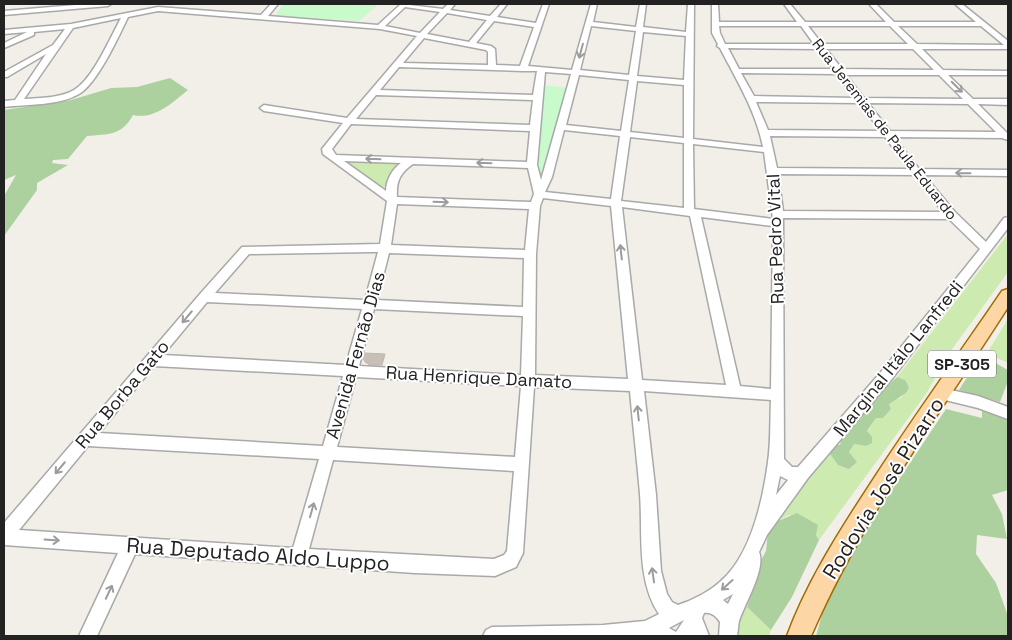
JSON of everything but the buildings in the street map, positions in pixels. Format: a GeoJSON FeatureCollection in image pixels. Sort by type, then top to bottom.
{"type":"FeatureCollection","features":[{"type":"Feature","properties":{"kind":"main road","name":"Rodovia José Pizarro"},"geometry":{"type":"LineString","coordinates":[[799,636],[819,591],[853,529],[914,432],[942,394],[1008,295]]}},
{"type":"Feature","properties":{"kind":"street"},"geometry":{"type":"LineString","coordinates":[[4,13],[107,4]]}},
{"type":"Feature","properties":{"kind":"street"},"geometry":{"type":"LineString","coordinates":[[263,17],[275,4]]}},
{"type":"Feature","properties":{"kind":"street"},"geometry":{"type":"LineString","coordinates":[[380,27],[405,4],[445,12],[537,25]]}},
{"type":"Feature","properties":{"kind":"street"},"geometry":{"type":"LineString","coordinates":[[452,4],[422,35],[376,92],[349,120],[327,149],[328,154],[333,158],[392,200],[537,200],[616,203],[692,213],[777,219],[953,216]]}},
{"type":"Feature","properties":{"kind":"street"},"geometry":{"type":"LineString","coordinates":[[471,44],[504,4]]}},
{"type":"Feature","properties":{"kind":"street"},"geometry":{"type":"LineString","coordinates":[[523,69],[546,4]]}},
{"type":"Feature","properties":{"kind":"street"},"geometry":{"type":"LineString","coordinates":[[537,200],[547,177],[594,4]]}},
{"type":"Feature","properties":{"kind":"street"},"geometry":{"type":"LineString","coordinates":[[643,4],[616,203],[648,495],[654,585],[659,598],[666,608],[695,622]]}},
{"type":"Feature","properties":{"kind":"street"},"geometry":{"type":"LineString","coordinates":[[691,4],[688,140],[692,213],[734,391]]}},
{"type":"Feature","properties":{"kind":"street","name":"Rua Pedro Vital"},"geometry":{"type":"LineString","coordinates":[[715,4],[715,24],[721,46],[751,99],[765,133],[773,172],[777,219],[778,394],[776,461],[762,530]]}},
{"type":"Feature","properties":{"kind":"street"},"geometry":{"type":"LineString","coordinates":[[787,4],[797,4]]}},
{"type":"Feature","properties":{"kind":"street","name":"Rua Jeremias de Paula Eduardo"},"geometry":{"type":"LineString","coordinates":[[787,4],[917,172],[953,216],[974,239],[987,249]]}},
{"type":"Feature","properties":{"kind":"street"},"geometry":{"type":"LineString","coordinates":[[872,4],[1006,137]]}},
{"type":"Feature","properties":{"kind":"street"},"geometry":{"type":"LineString","coordinates":[[958,4],[1008,46]]}},
{"type":"Feature","properties":{"kind":"street"},"geometry":{"type":"LineString","coordinates":[[4,32],[71,26],[125,17],[158,7],[380,27],[490,49],[493,56],[492,68]]}},
{"type":"Feature","properties":{"kind":"street"},"geometry":{"type":"LineString","coordinates":[[4,104],[64,96],[79,91],[84,87],[125,17]]}},
{"type":"Feature","properties":{"kind":"street"},"geometry":{"type":"LineString","coordinates":[[588,24],[689,34]]}},
{"type":"Feature","properties":{"kind":"street"},"geometry":{"type":"LineString","coordinates":[[715,24],[984,24]]}},
{"type":"Feature","properties":{"kind":"street"},"geometry":{"type":"LineString","coordinates":[[18,102],[71,26]]}},
{"type":"Feature","properties":{"kind":"street"},"geometry":{"type":"LineString","coordinates":[[4,46],[37,29]]}},
{"type":"Feature","properties":{"kind":"street"},"geometry":{"type":"LineString","coordinates":[[4,75],[56,46]]}},
{"type":"Feature","properties":{"kind":"street"},"geometry":{"type":"LineString","coordinates":[[721,46],[1008,46]]}},
{"type":"Feature","properties":{"kind":"street"},"geometry":{"type":"LineString","coordinates":[[399,65],[541,69],[688,83]]}},
{"type":"Feature","properties":{"kind":"street"},"geometry":{"type":"LineString","coordinates":[[84,439],[521,464],[528,381],[530,254],[537,200],[532,165],[541,69]]}},
{"type":"Feature","properties":{"kind":"street"},"geometry":{"type":"LineString","coordinates":[[735,71],[1008,73]]}},
{"type":"Feature","properties":{"kind":"street"},"geometry":{"type":"LineString","coordinates":[[376,92],[537,98]]}},
{"type":"Feature","properties":{"kind":"street"},"geometry":{"type":"LineString","coordinates":[[751,99],[862,102],[1008,102]]}},
{"type":"Feature","properties":{"kind":"street"},"geometry":{"type":"LineString","coordinates":[[264,108],[349,120],[534,128]]}},
{"type":"Feature","properties":{"kind":"street"},"geometry":{"type":"LineString","coordinates":[[561,127],[768,150]]}},
{"type":"Feature","properties":{"kind":"street"},"geometry":{"type":"LineString","coordinates":[[765,133],[1006,137]]}},
{"type":"Feature","properties":{"kind":"street"},"geometry":{"type":"LineString","coordinates":[[333,158],[532,165]]}},
{"type":"Feature","properties":{"kind":"street","name":"Avenida Fernão Dias"},"geometry":{"type":"LineString","coordinates":[[299,557],[385,248],[392,200],[390,191],[393,177],[404,164],[412,160]]}},
{"type":"Feature","properties":{"kind":"street"},"geometry":{"type":"LineString","coordinates":[[773,172],[1008,174]]}},
{"type":"Feature","properties":{"kind":"street","name":"Marginal Itálo Lanfredi"},"geometry":{"type":"LineString","coordinates":[[762,530],[803,473],[886,376],[1008,221]]}},
{"type":"Feature","properties":{"kind":"street","name":"Rua Borba Gato"},"geometry":{"type":"LineString","coordinates":[[4,536],[242,254],[252,248],[385,248]]}},
{"type":"Feature","properties":{"kind":"street"},"geometry":{"type":"LineString","coordinates":[[385,248],[530,254]]}},
{"type":"Feature","properties":{"kind":"street"},"geometry":{"type":"LineString","coordinates":[[204,297],[530,312]]}},
{"type":"Feature","properties":{"kind":"street","name":"Rua Henrique Damato"},"geometry":{"type":"LineString","coordinates":[[151,360],[778,394]]}},
{"type":"Feature","properties":{"kind":"street"},"geometry":{"type":"LineString","coordinates":[[942,394],[978,402],[1008,413]]}},
{"type":"Feature","properties":{"kind":"street"},"geometry":{"type":"LineString","coordinates":[[776,461],[783,470],[791,474],[803,473]]}},
{"type":"Feature","properties":{"kind":"street","name":"Rua Deputado Aldo Luppo"},"geometry":{"type":"LineString","coordinates":[[4,536],[415,565],[495,568],[510,561],[514,553],[521,464]]}},
{"type":"Feature","properties":{"kind":"street"},"geometry":{"type":"LineString","coordinates":[[695,622],[737,576],[746,563],[762,530]]}},
{"type":"Feature","properties":{"kind":"street"},"geometry":{"type":"LineString","coordinates":[[729,630],[748,578],[762,530]]}},
{"type":"Feature","properties":{"kind":"street"},"geometry":{"type":"LineString","coordinates":[[88,636],[130,546]]}},
{"type":"Feature","properties":{"kind":"street"},"geometry":{"type":"LineString","coordinates":[[695,622],[712,604],[718,606],[724,612],[729,630]]}},
{"type":"Feature","properties":{"kind":"street"},"geometry":{"type":"LineString","coordinates":[[492,636],[604,635],[646,630],[677,614]]}},
{"type":"Feature","properties":{"kind":"street"},"geometry":{"type":"LineString","coordinates":[[646,630],[668,636]]}},
{"type":"Feature","properties":{"kind":"green space"},"geometry":{"type":"Polygon","coordinates":[[[284,4],[379,4],[359,21],[279,16],[276,13],[284,4]]]}},
{"type":"Feature","properties":{"kind":"green space"},"geometry":{"type":"Polygon","coordinates":[[[170,78],[188,90],[163,109],[149,115],[133,115],[124,127],[114,133],[87,136],[68,159],[53,160],[52,163],[68,165],[37,183],[37,190],[4,236],[4,196],[16,175],[4,180],[4,110],[71,100],[111,88],[137,87],[170,78]]]}},
{"type":"Feature","properties":{"kind":"green space"},"geometry":{"type":"Polygon","coordinates":[[[542,85],[569,88],[540,178],[537,170],[542,85]]]}},
{"type":"Feature","properties":{"kind":"green space"},"geometry":{"type":"Polygon","coordinates":[[[347,161],[393,162],[398,164],[386,186],[381,187],[347,161]]]}},
{"type":"Feature","properties":{"kind":"green space"},"geometry":{"type":"Polygon","coordinates":[[[1008,234],[1008,272],[950,352],[926,394],[819,540],[816,535],[817,525],[789,515],[773,523],[829,452],[857,462],[849,452],[854,444],[866,446],[867,432],[876,418],[883,418],[891,409],[889,404],[895,399],[901,398],[909,387],[905,380],[897,377],[1008,234]]]}},
{"type":"Feature","properties":{"kind":"green space"},"geometry":{"type":"Polygon","coordinates":[[[1008,319],[1008,363],[987,353],[1008,319]]]}},
{"type":"Feature","properties":{"kind":"green space"},"geometry":{"type":"Polygon","coordinates":[[[981,355],[1008,370],[1008,381],[1000,402],[959,390],[981,355]]]}},
{"type":"Feature","properties":{"kind":"green space"},"geometry":{"type":"Polygon","coordinates":[[[897,377],[905,380],[909,387],[906,393],[889,404],[891,409],[883,418],[876,418],[867,431],[872,437],[872,443],[866,446],[854,444],[849,452],[857,462],[849,469],[838,465],[829,452],[835,444],[840,445],[842,437],[875,398],[897,377]]]}},
{"type":"Feature","properties":{"kind":"green space"},"geometry":{"type":"Polygon","coordinates":[[[982,407],[1008,419],[1008,490],[992,495],[1002,514],[1007,539],[977,535],[976,554],[996,583],[1008,616],[1008,636],[816,636],[826,600],[854,547],[946,409],[982,418],[982,407]]]}},
{"type":"Feature","properties":{"kind":"green space"},"geometry":{"type":"Polygon","coordinates":[[[797,513],[818,525],[816,535],[819,540],[792,597],[771,630],[747,607],[756,581],[757,568],[766,551],[768,532],[773,523],[797,513]]]}},
{"type":"Feature","properties":{"kind":"green space"},"geometry":{"type":"Polygon","coordinates":[[[747,607],[771,630],[769,636],[734,636],[741,611],[747,607]]]}}]}
